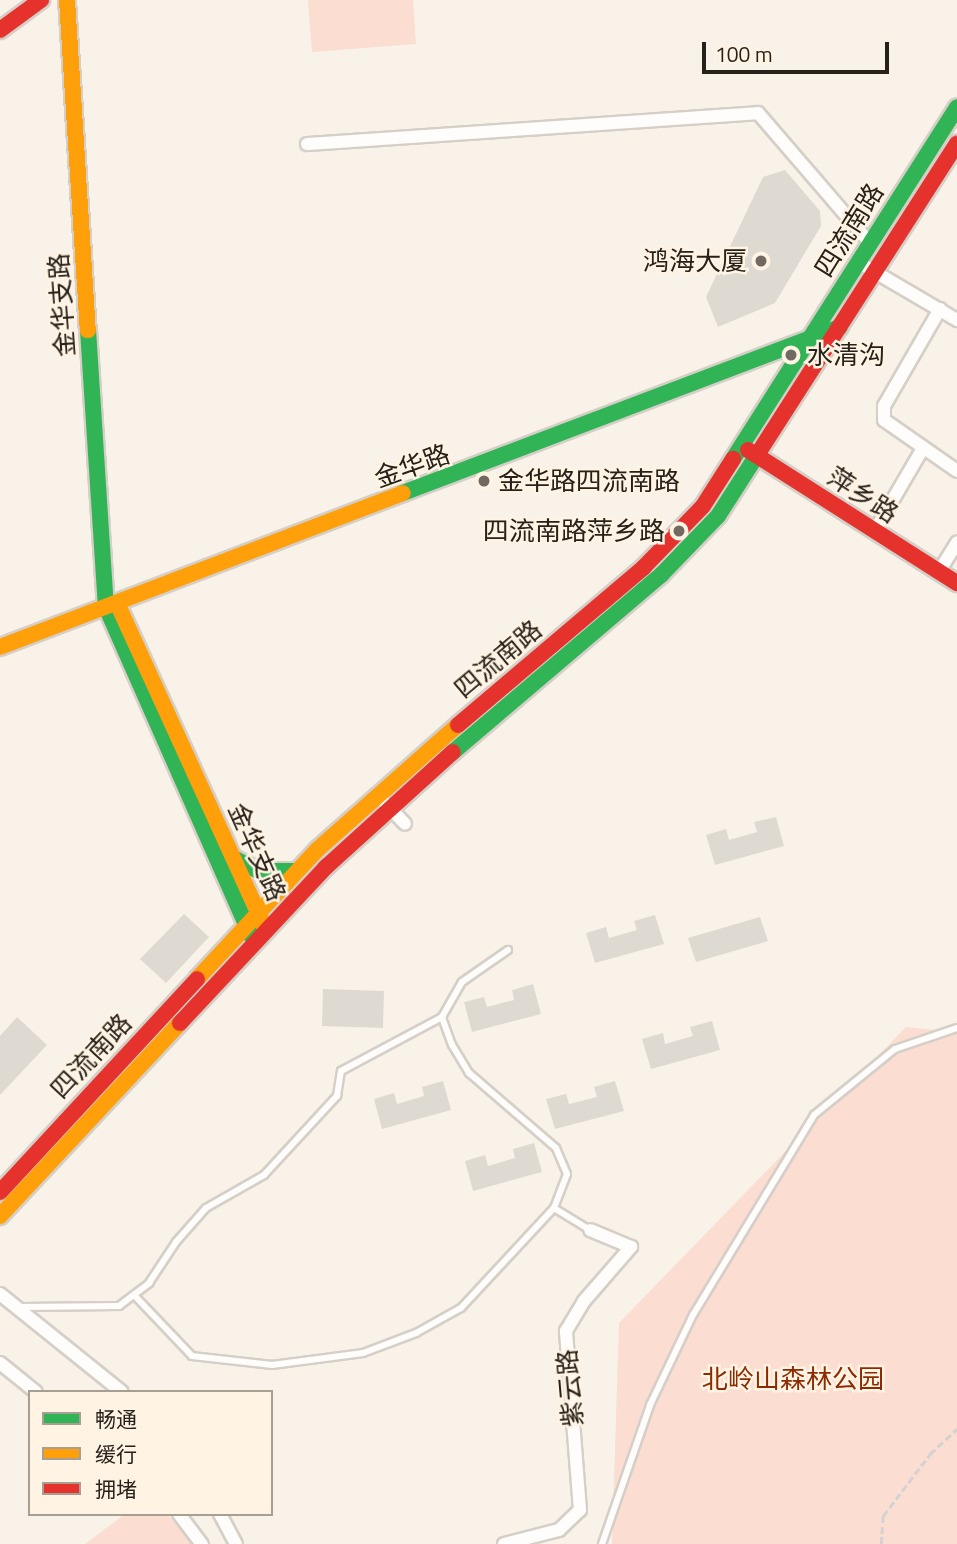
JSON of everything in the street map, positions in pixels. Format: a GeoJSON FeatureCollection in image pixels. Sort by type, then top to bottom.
{"type":"FeatureCollection","features":[{"type":"Feature","properties":{"kind":"main road"},"geometry":{"type":"LineString","coordinates":[[0,30],[41,0]]}},
{"type":"Feature","properties":{"kind":"main road","name":"金华支路"},"geometry":{"type":"LineString","coordinates":[[67,0],[111,605],[266,930]]}},
{"type":"Feature","properties":{"kind":"main road","name":"四流南路"},"geometry":{"type":"LineString","coordinates":[[0,1192],[245,923],[296,871],[377,794],[643,568],[703,506],[957,107]]}},
{"type":"Feature","properties":{"kind":"main road","name":"四流南路"},"geometry":{"type":"LineString","coordinates":[[0,1216],[254,942],[388,807],[661,575],[718,516],[957,144]]}},
{"type":"Feature","properties":{"kind":"main road","name":"金华路"},"geometry":{"type":"LineString","coordinates":[[0,647],[481,467],[839,327]]}},
{"type":"Feature","properties":{"kind":"main road","name":"萍乡路"},"geometry":{"type":"LineString","coordinates":[[743,447],[957,583]]}},
{"type":"Feature","properties":{"kind":"main road"},"geometry":{"type":"LineString","coordinates":[[111,605],[254,942]]}},
{"type":"Feature","properties":{"kind":"main road"},"geometry":{"type":"LineString","coordinates":[[233,858],[259,871],[296,871]]}},
{"type":"Feature","properties":{"kind":"street"},"geometry":{"type":"LineString","coordinates":[[307,144],[758,113],[870,243]]}},
{"type":"Feature","properties":{"kind":"street"},"geometry":{"type":"LineString","coordinates":[[858,262],[957,320]]}},
{"type":"Feature","properties":{"kind":"street"},"geometry":{"type":"LineString","coordinates":[[940,309],[884,406],[884,420],[957,471]]}},
{"type":"Feature","properties":{"kind":"street"},"geometry":{"type":"LineString","coordinates":[[874,532],[923,448]]}},
{"type":"Feature","properties":{"kind":"street"},"geometry":{"type":"LineString","coordinates":[[938,573],[957,542]]}},
{"type":"Feature","properties":{"kind":"street"},"geometry":{"type":"LineString","coordinates":[[377,794],[405,824]]}},
{"type":"Feature","properties":{"kind":"street","name":"紫云路"},"geometry":{"type":"LineString","coordinates":[[504,1544],[559,1530],[580,1510],[566,1331],[584,1301],[631,1247],[590,1230]]}},
{"type":"Feature","properties":{"kind":"street"},"geometry":{"type":"LineString","coordinates":[[0,1294],[120,1390]]}},
{"type":"Feature","properties":{"kind":"street"},"geometry":{"type":"LineString","coordinates":[[0,1363],[34,1390]]}},
{"type":"Feature","properties":{"kind":"street"},"geometry":{"type":"LineString","coordinates":[[181,1516],[202,1544]]}},
{"type":"Feature","properties":{"kind":"street"},"geometry":{"type":"LineString","coordinates":[[221,1516],[236,1544]]}},
{"type":"Feature","properties":{"kind":"lane"},"geometry":{"type":"LineString","coordinates":[[15,1306],[109,1309],[134,1295],[149,1283],[176,1242],[205,1208],[264,1175],[337,1096],[341,1071],[442,1017],[462,982],[508,950]]}},
{"type":"Feature","properties":{"kind":"lane"},"geometry":{"type":"LineString","coordinates":[[134,1295],[192,1356],[272,1365],[336,1360],[416,1333],[461,1308],[554,1208],[565,1182],[564,1161],[556,1148],[469,1073],[442,1017]]}},
{"type":"Feature","properties":{"kind":"lane"},"geometry":{"type":"LineString","coordinates":[[602,1544],[650,1405],[693,1315],[814,1115],[895,1049],[957,1028]]}},
{"type":"Feature","properties":{"kind":"lane"},"geometry":{"type":"LineString","coordinates":[[554,1208],[590,1230]]}},
{"type":"Feature","properties":{"kind":"path"},"geometry":{"type":"LineString","coordinates":[[881,1544],[883,1516],[930,1454],[957,1429]]}},
{"type":"Feature","properties":{"kind":"green space"},"geometry":{"type":"Polygon","coordinates":[[[308,0],[413,0],[416,44],[312,52],[308,0]]]}},
{"type":"Feature","properties":{"kind":"green space","name":"北岭山森林公园"},"geometry":{"type":"Polygon","coordinates":[[[906,1027],[957,1032],[957,1544],[612,1544],[619,1323],[906,1027]]]}},
{"type":"Feature","properties":{"kind":"green space"},"geometry":{"type":"Polygon","coordinates":[[[122,1516],[169,1516],[194,1544],[85,1544],[122,1516]]]}},
{"type":"Feature","properties":{"kind":"building","name":"鸿海大厦"},"geometry":{"type":"Polygon","coordinates":[[[785,170],[820,211],[821,226],[775,303],[718,327],[706,297],[763,177],[785,170]]]}},
{"type":"Feature","properties":{"kind":"building"},"geometry":{"type":"Polygon","coordinates":[[[776,817],[784,846],[715,865],[706,835],[726,829],[729,840],[757,832],[754,822],[776,817]]]}},
{"type":"Feature","properties":{"kind":"building"},"geometry":{"type":"Polygon","coordinates":[[[184,914],[209,937],[166,983],[140,959],[184,914]]]}},
{"type":"Feature","properties":{"kind":"building"},"geometry":{"type":"Polygon","coordinates":[[[655,915],[664,944],[595,963],[586,933],[606,927],[609,938],[637,930],[634,921],[655,915]]]}},
{"type":"Feature","properties":{"kind":"building"},"geometry":{"type":"Polygon","coordinates":[[[760,917],[768,941],[696,962],[688,938],[760,917]]]}},
{"type":"Feature","properties":{"kind":"building"},"geometry":{"type":"Polygon","coordinates":[[[533,984],[541,1014],[472,1032],[464,1002],[484,997],[487,1007],[514,1000],[512,990],[533,984]]]}},
{"type":"Feature","properties":{"kind":"building"},"geometry":{"type":"Polygon","coordinates":[[[323,989],[384,991],[383,1028],[322,1026],[323,989]]]}},
{"type":"Feature","properties":{"kind":"building"},"geometry":{"type":"Polygon","coordinates":[[[17,1017],[47,1045],[0,1095],[0,1036],[17,1017]]]}},
{"type":"Feature","properties":{"kind":"building"},"geometry":{"type":"Polygon","coordinates":[[[712,1021],[720,1050],[651,1069],[642,1039],[663,1033],[665,1044],[693,1036],[690,1027],[712,1021]]]}},
{"type":"Feature","properties":{"kind":"building"},"geometry":{"type":"Polygon","coordinates":[[[443,1081],[451,1110],[382,1129],[374,1099],[394,1093],[397,1104],[424,1096],[422,1087],[443,1081]]]}},
{"type":"Feature","properties":{"kind":"building"},"geometry":{"type":"Polygon","coordinates":[[[615,1081],[624,1111],[555,1129],[546,1099],[566,1094],[569,1104],[597,1097],[594,1087],[615,1081]]]}},
{"type":"Feature","properties":{"kind":"building"},"geometry":{"type":"Polygon","coordinates":[[[534,1143],[542,1172],[473,1191],[465,1161],[485,1155],[488,1166],[515,1158],[513,1149],[534,1143]]]}},
{"type":"Feature","properties":{"kind":"traffic: fast"},"geometry":{"type":"LineString","coordinates":[[733,459],[957,107]]}},
{"type":"Feature","properties":{"kind":"traffic: fast"},"geometry":{"type":"LineString","coordinates":[[403,493],[839,327]]}},
{"type":"Feature","properties":{"kind":"traffic: fast"},"geometry":{"type":"LineString","coordinates":[[88,330],[106,607],[251,935]]}},
{"type":"Feature","properties":{"kind":"traffic: fast"},"geometry":{"type":"LineString","coordinates":[[453,752],[661,575],[718,516],[757,455]]}},
{"type":"Feature","properties":{"kind":"traffic: fast"},"geometry":{"type":"LineString","coordinates":[[233,858],[259,871],[296,871]]}},
{"type":"Feature","properties":{"kind":"traffic: slow"},"geometry":{"type":"LineString","coordinates":[[67,0],[88,330]]}},
{"type":"Feature","properties":{"kind":"traffic: slow"},"geometry":{"type":"LineString","coordinates":[[0,647],[403,493]]}},
{"type":"Feature","properties":{"kind":"traffic: slow"},"geometry":{"type":"LineString","coordinates":[[117,603],[263,924]]}},
{"type":"Feature","properties":{"kind":"traffic: slow"},"geometry":{"type":"LineString","coordinates":[[197,979],[317,850],[458,725]]}},
{"type":"Feature","properties":{"kind":"traffic: slow"},"geometry":{"type":"LineString","coordinates":[[0,1216],[180,1023]]}},
{"type":"Feature","properties":{"kind":"traffic: jam"},"geometry":{"type":"LineString","coordinates":[[0,30],[41,0]]}},
{"type":"Feature","properties":{"kind":"traffic: jam"},"geometry":{"type":"LineString","coordinates":[[757,455],[957,144]]}},
{"type":"Feature","properties":{"kind":"traffic: jam"},"geometry":{"type":"LineString","coordinates":[[748,450],[957,583]]}},
{"type":"Feature","properties":{"kind":"traffic: jam"},"geometry":{"type":"LineString","coordinates":[[458,725],[643,568],[703,506],[733,459]]}},
{"type":"Feature","properties":{"kind":"traffic: jam"},"geometry":{"type":"LineString","coordinates":[[180,1023],[326,867],[453,752]]}},
{"type":"Feature","properties":{"kind":"traffic: jam"},"geometry":{"type":"LineString","coordinates":[[0,1192],[197,979]]}},
{"type":"Feature","properties":{"kind":"place","name":"鸿海大厦"},"geometry":{"type":"Point","coordinates":[761,261]}},
{"type":"Feature","properties":{"kind":"place","name":"水清沟"},"geometry":{"type":"Point","coordinates":[791,355]}},
{"type":"Feature","properties":{"kind":"place","name":"金华路四流南路"},"geometry":{"type":"Point","coordinates":[484,481]}},
{"type":"Feature","properties":{"kind":"place","name":"四流南路萍乡路"},"geometry":{"type":"Point","coordinates":[679,531]}}]}
